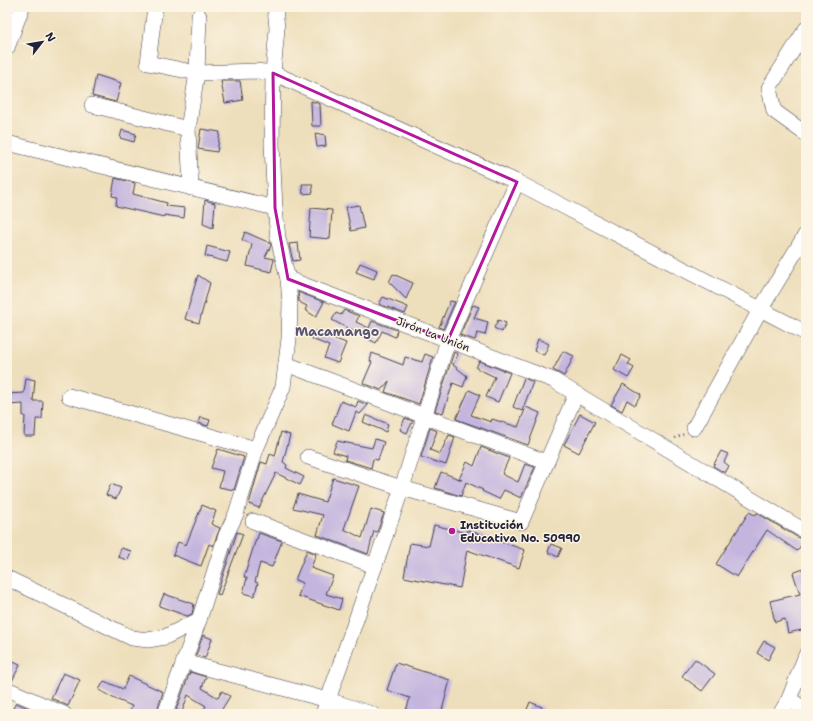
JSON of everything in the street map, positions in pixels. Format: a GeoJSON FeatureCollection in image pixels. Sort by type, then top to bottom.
{"type":"FeatureCollection","features":[{"type":"Feature","properties":{"kind":"street"},"geometry":{"type":"LineString","coordinates":[[7,48],[22,7]]}},
{"type":"Feature","properties":{"kind":"street"},"geometry":{"type":"LineString","coordinates":[[155,7],[148,63],[197,73],[256,71],[273,73],[517,182],[806,333]]}},
{"type":"Feature","properties":{"kind":"street"},"geometry":{"type":"LineString","coordinates":[[165,714],[199,620],[226,535],[236,514],[256,449],[283,387],[289,339],[290,303],[288,279],[278,238],[275,208],[272,144],[273,73],[277,29],[274,7]]}},
{"type":"Feature","properties":{"kind":"street"},"geometry":{"type":"LineString","coordinates":[[191,188],[188,129],[197,73],[199,16]]}},
{"type":"Feature","properties":{"kind":"street"},"geometry":{"type":"LineString","coordinates":[[806,29],[769,88],[774,110],[806,134]]}},
{"type":"Feature","properties":{"kind":"street"},"geometry":{"type":"LineString","coordinates":[[92,106],[188,129]]}},
{"type":"Feature","properties":{"kind":"street"},"geometry":{"type":"LineString","coordinates":[[7,143],[275,208]]}},
{"type":"Feature","properties":{"kind":"street"},"geometry":{"type":"LineString","coordinates":[[323,714],[402,488],[448,340],[517,182]]}},
{"type":"Feature","properties":{"kind":"street"},"geometry":{"type":"LineString","coordinates":[[694,428],[760,310],[806,234]]}},
{"type":"Feature","properties":{"kind":"street","name":"Jirón La Unión"},"geometry":{"type":"LineString","coordinates":[[288,279],[554,380],[806,532]]}},
{"type":"Feature","properties":{"kind":"street"},"geometry":{"type":"LineString","coordinates":[[286,364],[546,462]]}},
{"type":"Feature","properties":{"kind":"street"},"geometry":{"type":"LineString","coordinates":[[308,457],[402,488],[521,522],[576,394]]}},
{"type":"Feature","properties":{"kind":"street"},"geometry":{"type":"LineString","coordinates":[[69,396],[256,449]]}},
{"type":"Feature","properties":{"kind":"street"},"geometry":{"type":"LineString","coordinates":[[253,521],[375,566]]}},
{"type":"Feature","properties":{"kind":"street"},"geometry":{"type":"LineString","coordinates":[[7,578],[132,638],[148,640],[165,637],[199,620]]}},
{"type":"Feature","properties":{"kind":"street"},"geometry":{"type":"LineString","coordinates":[[780,714],[789,699],[806,655]]}},
{"type":"Feature","properties":{"kind":"street"},"geometry":{"type":"LineString","coordinates":[[184,661],[328,700],[372,714]]}},
{"type":"Feature","properties":{"kind":"street"},"geometry":{"type":"LineString","coordinates":[[7,689],[64,714]]}},
{"type":"Feature","properties":{"kind":"street"},"geometry":{"type":"LineString","coordinates":[[789,699],[806,710]]}},
{"type":"Feature","properties":{"kind":"path"},"geometry":{"type":"LineString","coordinates":[[662,445],[694,428]]}},
{"type":"Feature","properties":{"kind":"highlighted area"},"geometry":{"type":"Polygon","coordinates":[[[273,73],[517,182],[448,340],[288,279],[275,208],[273,73]]]}},
{"type":"Feature","properties":{"kind":"building"},"geometry":{"type":"Polygon","coordinates":[[[96,75],[121,83],[116,102],[92,96],[96,75]]]}},
{"type":"Feature","properties":{"kind":"building"},"geometry":{"type":"Polygon","coordinates":[[[221,81],[240,81],[243,100],[225,103],[221,81]]]}},
{"type":"Feature","properties":{"kind":"building"},"geometry":{"type":"Polygon","coordinates":[[[311,101],[320,104],[321,126],[312,126],[311,101]]]}},
{"type":"Feature","properties":{"kind":"building"},"geometry":{"type":"Polygon","coordinates":[[[201,129],[220,132],[217,152],[198,149],[201,129]]]}},
{"type":"Feature","properties":{"kind":"building"},"geometry":{"type":"Polygon","coordinates":[[[122,130],[136,134],[134,142],[120,138],[122,130]]]}},
{"type":"Feature","properties":{"kind":"building"},"geometry":{"type":"Polygon","coordinates":[[[315,133],[325,135],[326,146],[317,147],[315,133]]]}},
{"type":"Feature","properties":{"kind":"building"},"geometry":{"type":"Polygon","coordinates":[[[115,178],[135,183],[133,194],[167,203],[166,206],[185,208],[184,218],[164,215],[164,217],[116,206],[117,197],[112,196],[115,178]]]}},
{"type":"Feature","properties":{"kind":"building"},"geometry":{"type":"Polygon","coordinates":[[[302,184],[312,184],[313,193],[303,194],[302,184]]]}},
{"type":"Feature","properties":{"kind":"building"},"geometry":{"type":"Polygon","coordinates":[[[205,200],[215,203],[213,228],[203,224],[205,200]]]}},
{"type":"Feature","properties":{"kind":"building"},"geometry":{"type":"Polygon","coordinates":[[[359,205],[364,228],[351,231],[346,207],[359,205]]]}},
{"type":"Feature","properties":{"kind":"building"},"geometry":{"type":"Polygon","coordinates":[[[311,208],[332,210],[330,239],[309,237],[311,208]]]}},
{"type":"Feature","properties":{"kind":"building"},"geometry":{"type":"Polygon","coordinates":[[[245,232],[270,243],[271,246],[265,257],[274,259],[271,272],[247,266],[252,244],[242,240],[245,232]]]}},
{"type":"Feature","properties":{"kind":"building"},"geometry":{"type":"Polygon","coordinates":[[[298,243],[300,260],[293,261],[289,244],[298,243]]]}},
{"type":"Feature","properties":{"kind":"building"},"geometry":{"type":"Polygon","coordinates":[[[207,246],[230,252],[227,262],[205,256],[207,246]]]}},
{"type":"Feature","properties":{"kind":"building"},"geometry":{"type":"Polygon","coordinates":[[[360,263],[377,270],[374,279],[356,272],[360,263]]]}},
{"type":"Feature","properties":{"kind":"building"},"geometry":{"type":"Polygon","coordinates":[[[393,274],[413,283],[406,299],[389,282],[393,274]]]}},
{"type":"Feature","properties":{"kind":"building"},"geometry":{"type":"Polygon","coordinates":[[[198,275],[210,283],[199,323],[185,319],[198,275]]]}},
{"type":"Feature","properties":{"kind":"building"},"geometry":{"type":"Polygon","coordinates":[[[298,292],[324,302],[316,317],[305,310],[307,306],[299,302],[298,292]]]}},
{"type":"Feature","properties":{"kind":"building"},"geometry":{"type":"Polygon","coordinates":[[[383,297],[408,307],[405,314],[379,304],[383,297]]]}},
{"type":"Feature","properties":{"kind":"building"},"geometry":{"type":"Polygon","coordinates":[[[450,301],[455,302],[443,329],[439,327],[450,301]]]}},
{"type":"Feature","properties":{"kind":"building"},"geometry":{"type":"Polygon","coordinates":[[[473,305],[479,307],[474,318],[488,322],[485,335],[477,333],[475,340],[460,335],[473,305]]]}},
{"type":"Feature","properties":{"kind":"building"},"geometry":{"type":"Polygon","coordinates":[[[344,310],[359,316],[356,322],[369,328],[372,321],[397,330],[395,337],[382,331],[376,343],[332,320],[336,313],[341,315],[344,310]]]}},
{"type":"Feature","properties":{"kind":"building"},"geometry":{"type":"Polygon","coordinates":[[[498,320],[506,323],[502,332],[494,328],[498,320]]]}},
{"type":"Feature","properties":{"kind":"building"},"geometry":{"type":"Polygon","coordinates":[[[315,331],[346,343],[338,363],[324,358],[329,346],[312,339],[315,331]]]}},
{"type":"Feature","properties":{"kind":"building"},"geometry":{"type":"Polygon","coordinates":[[[538,339],[549,344],[544,355],[534,351],[538,339]]]}},
{"type":"Feature","properties":{"kind":"building"},"geometry":{"type":"Polygon","coordinates":[[[563,351],[574,356],[564,376],[553,370],[563,351]]]}},
{"type":"Feature","properties":{"kind":"building"},"geometry":{"type":"Polygon","coordinates":[[[454,352],[458,354],[453,365],[467,376],[463,387],[453,383],[443,413],[435,411],[454,352]]]}},
{"type":"Feature","properties":{"kind":"building"},"geometry":{"type":"Polygon","coordinates":[[[372,353],[403,365],[405,357],[422,362],[425,354],[433,357],[419,404],[385,392],[389,381],[381,390],[363,383],[372,362],[370,361],[372,353]]]}},
{"type":"Feature","properties":{"kind":"building"},"geometry":{"type":"Polygon","coordinates":[[[622,355],[631,360],[628,364],[634,368],[628,378],[614,370],[622,355]]]}},
{"type":"Feature","properties":{"kind":"building"},"geometry":{"type":"Polygon","coordinates":[[[479,361],[510,373],[498,402],[486,397],[495,377],[476,368],[479,361]]]}},
{"type":"Feature","properties":{"kind":"building"},"geometry":{"type":"Polygon","coordinates":[[[26,378],[35,380],[33,401],[43,401],[42,419],[36,419],[35,436],[24,436],[25,416],[23,416],[23,404],[7,405],[7,394],[24,393],[26,378]]]}},
{"type":"Feature","properties":{"kind":"building"},"geometry":{"type":"Polygon","coordinates":[[[524,378],[533,382],[522,411],[513,407],[524,378]]]}},
{"type":"Feature","properties":{"kind":"building"},"geometry":{"type":"Polygon","coordinates":[[[623,384],[641,395],[635,405],[627,400],[622,411],[611,405],[623,384]]]}},
{"type":"Feature","properties":{"kind":"building"},"geometry":{"type":"Polygon","coordinates":[[[469,390],[480,395],[471,415],[491,422],[492,419],[518,427],[526,407],[540,413],[528,445],[456,419],[469,390]]]}},
{"type":"Feature","properties":{"kind":"building"},"geometry":{"type":"Polygon","coordinates":[[[341,401],[356,407],[358,401],[368,405],[360,414],[356,412],[349,431],[332,424],[341,401]]]}},
{"type":"Feature","properties":{"kind":"building"},"geometry":{"type":"Polygon","coordinates":[[[580,414],[595,422],[579,453],[564,445],[580,414]]]}},
{"type":"Feature","properties":{"kind":"building"},"geometry":{"type":"Polygon","coordinates":[[[366,415],[388,424],[386,432],[363,422],[366,415]]]}},
{"type":"Feature","properties":{"kind":"building"},"geometry":{"type":"Polygon","coordinates":[[[200,417],[210,420],[208,426],[198,423],[200,417]]]}},
{"type":"Feature","properties":{"kind":"building"},"geometry":{"type":"Polygon","coordinates":[[[405,418],[413,421],[407,433],[400,430],[405,418]]]}},
{"type":"Feature","properties":{"kind":"building"},"geometry":{"type":"Polygon","coordinates":[[[430,428],[437,431],[430,450],[440,454],[449,435],[455,437],[446,465],[421,457],[430,428]]]}},
{"type":"Feature","properties":{"kind":"building"},"geometry":{"type":"Polygon","coordinates":[[[281,432],[290,435],[283,462],[287,465],[286,468],[304,477],[300,485],[276,473],[259,508],[249,504],[261,462],[267,464],[270,454],[275,456],[281,432]]]}},
{"type":"Feature","properties":{"kind":"building"},"geometry":{"type":"Polygon","coordinates":[[[375,439],[384,442],[378,460],[373,459],[371,468],[345,460],[346,456],[333,452],[337,441],[372,448],[375,439]]]}},
{"type":"Feature","properties":{"kind":"building"},"geometry":{"type":"Polygon","coordinates":[[[481,447],[509,458],[502,474],[518,482],[525,464],[535,467],[521,498],[504,490],[499,499],[466,482],[461,496],[435,488],[441,472],[459,479],[467,462],[474,466],[481,447]]]}},
{"type":"Feature","properties":{"kind":"building"},"geometry":{"type":"Polygon","coordinates":[[[218,449],[244,457],[234,490],[219,487],[223,471],[211,468],[218,449]]]}},
{"type":"Feature","properties":{"kind":"building"},"geometry":{"type":"Polygon","coordinates":[[[721,451],[728,454],[724,462],[729,466],[725,473],[713,466],[721,451]]]}},
{"type":"Feature","properties":{"kind":"building"},"geometry":{"type":"Polygon","coordinates":[[[333,478],[359,486],[344,529],[362,538],[371,509],[384,513],[377,532],[374,531],[368,554],[317,535],[323,515],[293,508],[298,494],[325,502],[333,478]]]}},
{"type":"Feature","properties":{"kind":"building"},"geometry":{"type":"Polygon","coordinates":[[[111,484],[121,488],[116,499],[106,495],[111,484]]]}},
{"type":"Feature","properties":{"kind":"building"},"geometry":{"type":"Polygon","coordinates":[[[202,505],[216,511],[211,524],[220,528],[213,546],[209,544],[201,566],[173,555],[178,542],[186,545],[202,505]]]}},
{"type":"Feature","properties":{"kind":"building"},"geometry":{"type":"Polygon","coordinates":[[[749,512],[755,515],[757,513],[804,541],[797,551],[767,530],[737,577],[716,564],[749,512]]]}},
{"type":"Feature","properties":{"kind":"building"},"geometry":{"type":"Polygon","coordinates":[[[434,525],[466,533],[467,530],[525,550],[519,568],[467,550],[460,588],[404,577],[410,543],[429,546],[434,525]]]}},
{"type":"Feature","properties":{"kind":"building"},"geometry":{"type":"Polygon","coordinates":[[[237,532],[243,534],[220,595],[217,594],[237,532]]]}},
{"type":"Feature","properties":{"kind":"building"},"geometry":{"type":"Polygon","coordinates":[[[259,533],[282,541],[272,567],[260,563],[255,582],[258,583],[254,596],[243,593],[247,578],[244,577],[259,533]]]}},
{"type":"Feature","properties":{"kind":"building"},"geometry":{"type":"Polygon","coordinates":[[[551,544],[562,548],[558,557],[548,552],[551,544]]]}},
{"type":"Feature","properties":{"kind":"building"},"geometry":{"type":"Polygon","coordinates":[[[121,548],[131,551],[128,560],[118,557],[121,548]]]}},
{"type":"Feature","properties":{"kind":"building"},"geometry":{"type":"Polygon","coordinates":[[[307,550],[316,554],[311,568],[333,576],[326,594],[342,599],[339,610],[298,596],[303,583],[295,580],[307,550]]]}},
{"type":"Feature","properties":{"kind":"building"},"geometry":{"type":"Polygon","coordinates":[[[806,568],[806,629],[788,633],[785,619],[775,622],[770,601],[800,594],[793,573],[806,568]]]}},
{"type":"Feature","properties":{"kind":"building"},"geometry":{"type":"Polygon","coordinates":[[[164,594],[194,604],[192,614],[187,616],[159,606],[164,594]]]}},
{"type":"Feature","properties":{"kind":"building"},"geometry":{"type":"Polygon","coordinates":[[[203,635],[212,639],[205,658],[196,655],[203,635]]]}},
{"type":"Feature","properties":{"kind":"building"},"geometry":{"type":"Polygon","coordinates":[[[764,641],[775,647],[768,660],[757,653],[764,641]]]}},
{"type":"Feature","properties":{"kind":"building"},"geometry":{"type":"Polygon","coordinates":[[[7,659],[20,665],[12,681],[7,680],[7,659]]]}},
{"type":"Feature","properties":{"kind":"building"},"geometry":{"type":"Polygon","coordinates":[[[695,659],[715,674],[702,691],[682,676],[695,659]]]}},
{"type":"Feature","properties":{"kind":"building"},"geometry":{"type":"Polygon","coordinates":[[[396,663],[450,680],[441,714],[405,714],[410,698],[387,690],[396,663]]]}},
{"type":"Feature","properties":{"kind":"building"},"geometry":{"type":"Polygon","coordinates":[[[190,672],[206,677],[202,688],[218,698],[222,691],[230,696],[219,714],[201,714],[206,706],[188,695],[182,712],[176,710],[190,672]]]}},
{"type":"Feature","properties":{"kind":"building"},"geometry":{"type":"Polygon","coordinates":[[[63,673],[80,680],[68,706],[51,698],[63,673]]]}},
{"type":"Feature","properties":{"kind":"building"},"geometry":{"type":"Polygon","coordinates":[[[129,676],[163,692],[156,714],[129,714],[132,706],[99,690],[104,681],[123,689],[129,676]]]}},
{"type":"Feature","properties":{"kind":"building"},"geometry":{"type":"Polygon","coordinates":[[[530,702],[542,707],[539,714],[526,712],[530,702]]]}},
{"type":"Feature","properties":{"kind":"building"},"geometry":{"type":"Polygon","coordinates":[[[16,703],[42,714],[10,714],[16,703]]]}},
{"type":"Feature","properties":{"kind":"place","name":"Institución Educativa No. 50990"},"geometry":{"type":"Point","coordinates":[452,531]}},
{"type":"Feature","properties":{"kind":"district","name":"Macamango"},"geometry":{"type":"Point","coordinates":[337,331]}}]}
